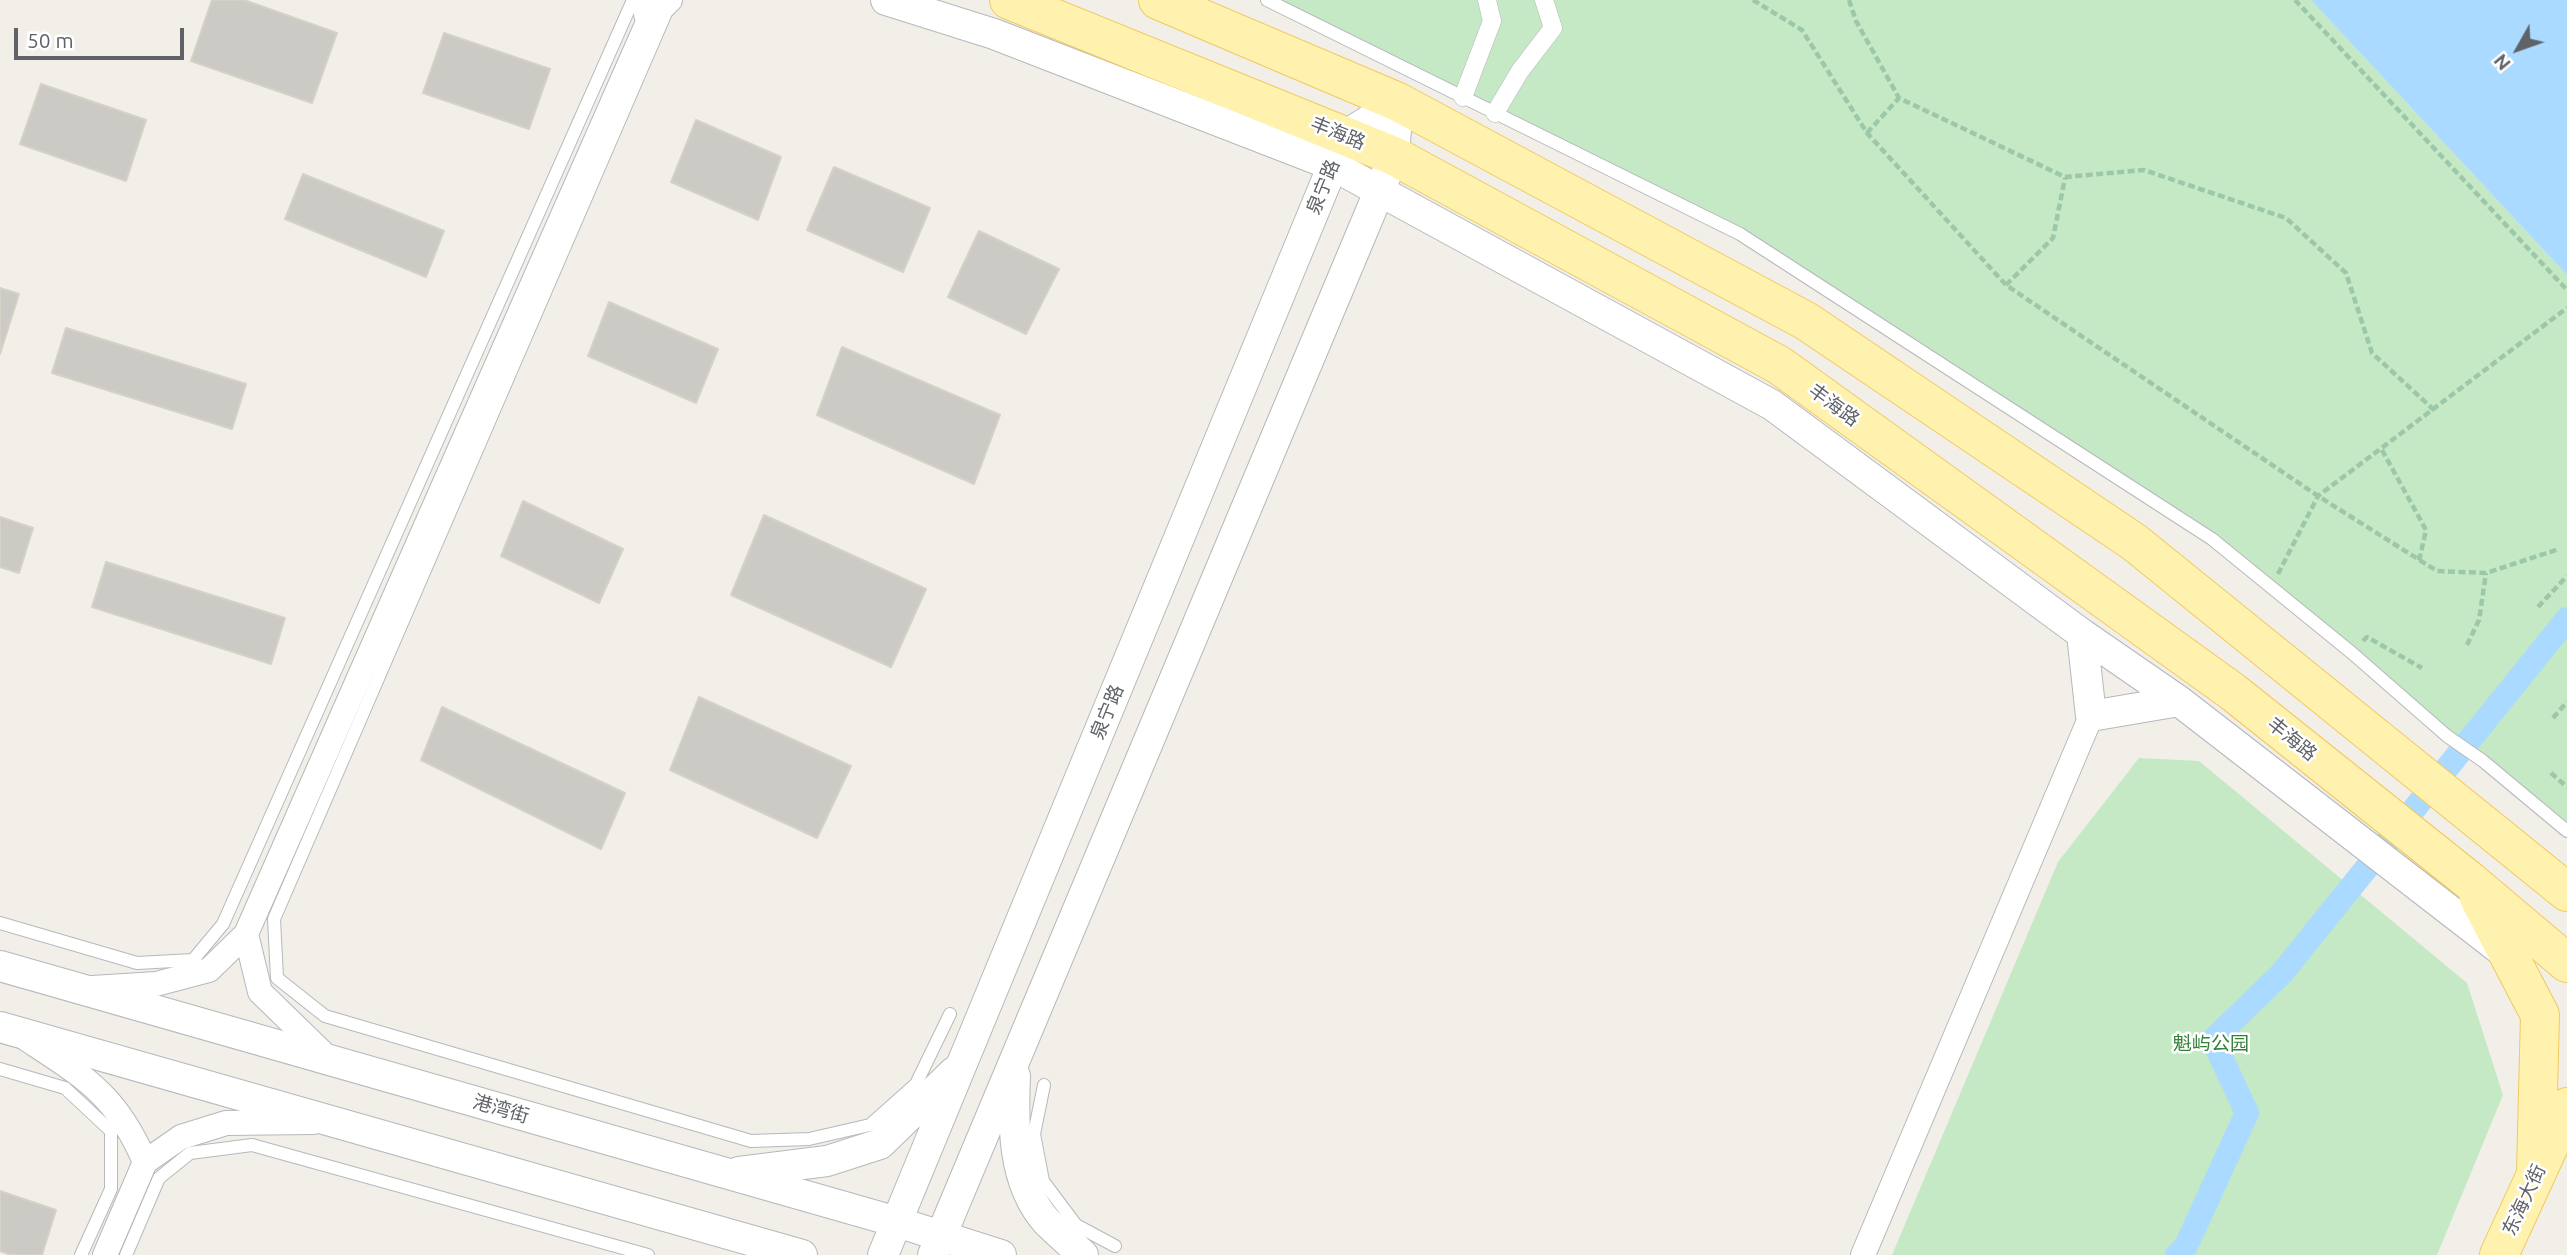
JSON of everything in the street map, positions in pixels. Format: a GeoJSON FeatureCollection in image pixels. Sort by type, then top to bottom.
{"type":"FeatureCollection","features":[{"type":"Feature","properties":{"kind":"main road","name":"丰海路"},"geometry":{"type":"LineString","coordinates":[[1009,0],[1338,151],[1394,156],[1779,365],[2233,692],[2470,881],[2567,963]]}},
{"type":"Feature","properties":{"kind":"main road"},"geometry":{"type":"LineString","coordinates":[[1158,0],[1398,102],[1806,321],[2122,534],[2567,892]]}},
{"type":"Feature","properties":{"kind":"main road"},"geometry":{"type":"LineString","coordinates":[[2470,881],[2539,1014],[2536,1172]]}},
{"type":"Feature","properties":{"kind":"main road","name":"东海大街"},"geometry":{"type":"LineString","coordinates":[[2498,1255],[2567,1107]]}},
{"type":"Feature","properties":{"kind":"street"},"geometry":{"type":"LineString","coordinates":[[80,989],[156,984],[209,970],[246,934],[645,11],[670,0]]}},
{"type":"Feature","properties":{"kind":"street"},"geometry":{"type":"LineString","coordinates":[[886,0],[1338,151],[1380,191],[1772,405],[2082,634],[2179,701],[2509,956]]}},
{"type":"Feature","properties":{"kind":"street"},"geometry":{"type":"LineString","coordinates":[[1463,97],[1492,21],[1487,0]]}},
{"type":"Feature","properties":{"kind":"street"},"geometry":{"type":"LineString","coordinates":[[1495,113],[1520,71],[1553,29],[1544,0]]}},
{"type":"Feature","properties":{"kind":"street"},"geometry":{"type":"LineString","coordinates":[[936,1246],[1380,191],[1394,156],[1398,102]]}},
{"type":"Feature","properties":{"kind":"street","name":"泉宁路"},"geometry":{"type":"LineString","coordinates":[[883,1255],[1338,151],[1398,102]]}},
{"type":"Feature","properties":{"kind":"street"},"geometry":{"type":"LineString","coordinates":[[1863,1255],[2091,716],[2082,634]]}},
{"type":"Feature","properties":{"kind":"street"},"geometry":{"type":"LineString","coordinates":[[2091,716],[2179,701]]}},
{"type":"Feature","properties":{"kind":"street"},"geometry":{"type":"LineString","coordinates":[[246,934],[260,992],[330,1060]]}},
{"type":"Feature","properties":{"kind":"street","name":"港湾街"},"geometry":{"type":"LineString","coordinates":[[0,966],[897,1222],[936,1246],[1001,1255]]}},
{"type":"Feature","properties":{"kind":"street"},"geometry":{"type":"LineString","coordinates":[[8,1030],[802,1255]]}},
{"type":"Feature","properties":{"kind":"street"},"geometry":{"type":"LineString","coordinates":[[8,1030],[92,1082],[131,1128],[145,1162]]}},
{"type":"Feature","properties":{"kind":"street"},"geometry":{"type":"LineString","coordinates":[[1015,1059],[1013,1131],[1024,1183],[1045,1220],[1083,1255]]}},
{"type":"Feature","properties":{"kind":"street"},"geometry":{"type":"LineString","coordinates":[[726,1173],[827,1161],[880,1144],[962,1065]]}},
{"type":"Feature","properties":{"kind":"street"},"geometry":{"type":"LineString","coordinates":[[105,1255],[145,1162],[181,1137],[226,1123],[334,1122]]}},
{"type":"Feature","properties":{"kind":"street"},"geometry":{"type":"LineString","coordinates":[[714,1230],[740,1255]]}},
{"type":"Feature","properties":{"kind":"lane"},"geometry":{"type":"LineString","coordinates":[[0,923],[137,963],[192,960],[223,925],[633,0]]}},
{"type":"Feature","properties":{"kind":"lane"},"geometry":{"type":"LineString","coordinates":[[670,0],[274,919],[277,978],[325,1016],[751,1141],[809,1139],[870,1125],[916,1084],[950,1014]]}},
{"type":"Feature","properties":{"kind":"lane"},"geometry":{"type":"LineString","coordinates":[[1267,0],[1740,234],[2212,539],[2352,653],[2437,728],[2483,761],[2567,831]]}},
{"type":"Feature","properties":{"kind":"lane"},"geometry":{"type":"LineString","coordinates":[[0,1069],[65,1088],[111,1131],[111,1189],[81,1255]]}},
{"type":"Feature","properties":{"kind":"lane"},"geometry":{"type":"LineString","coordinates":[[1044,1085],[1034,1134],[1043,1181],[1076,1224],[1115,1246]]}},
{"type":"Feature","properties":{"kind":"lane"},"geometry":{"type":"LineString","coordinates":[[126,1255],[159,1178],[190,1153],[252,1145],[648,1255]]}},
{"type":"Feature","properties":{"kind":"path"},"geometry":{"type":"LineString","coordinates":[[1753,0],[1802,30],[1867,133],[2006,285],[2318,496],[2437,571],[2486,573],[2559,549]]}},
{"type":"Feature","properties":{"kind":"path"},"geometry":{"type":"LineString","coordinates":[[1849,0],[1856,21],[1899,98],[2064,177],[2144,170],[2286,218],[2346,273],[2372,353],[2434,410]]}},
{"type":"Feature","properties":{"kind":"path"},"geometry":{"type":"LineString","coordinates":[[2295,0],[2567,290]]}},
{"type":"Feature","properties":{"kind":"path"},"geometry":{"type":"LineString","coordinates":[[1867,133],[1899,98]]}},
{"type":"Feature","properties":{"kind":"path"},"geometry":{"type":"LineString","coordinates":[[2006,285],[2053,238],[2064,177]]}},
{"type":"Feature","properties":{"kind":"path"},"geometry":{"type":"LineString","coordinates":[[2272,588],[2318,496],[2567,308]]}},
{"type":"Feature","properties":{"kind":"path"},"geometry":{"type":"LineString","coordinates":[[2382,450],[2426,530],[2419,561]]}},
{"type":"Feature","properties":{"kind":"path"},"geometry":{"type":"LineString","coordinates":[[2467,645],[2479,620],[2486,573]]}},
{"type":"Feature","properties":{"kind":"path"},"geometry":{"type":"LineString","coordinates":[[2538,607],[2567,576]]}},
{"type":"Feature","properties":{"kind":"path"},"geometry":{"type":"LineString","coordinates":[[2352,653],[2367,637],[2422,668]]}},
{"type":"Feature","properties":{"kind":"path"},"geometry":{"type":"LineString","coordinates":[[2553,718],[2567,702]]}},
{"type":"Feature","properties":{"kind":"path"},"geometry":{"type":"LineString","coordinates":[[2551,773],[2567,787]]}},
{"type":"Feature","properties":{"kind":"green space"},"geometry":{"type":"Polygon","coordinates":[[[1267,0],[2311,0],[2567,275],[2567,831],[2212,539],[1740,234],[1267,0]]]}},
{"type":"Feature","properties":{"kind":"green space","name":"魁屿公园"},"geometry":{"type":"Polygon","coordinates":[[[2139,758],[2199,761],[2467,983],[2503,1095],[2437,1255],[1892,1255],[2058,862],[2139,758]]]}},
{"type":"Feature","properties":{"kind":"water"},"geometry":{"type":"Polygon","coordinates":[[[2311,0],[2567,0],[2567,275],[2311,0]]]}},
{"type":"Feature","properties":{"kind":"building"},"geometry":{"type":"Polygon","coordinates":[[[212,0],[244,0],[337,33],[312,103],[191,61],[212,0]]]}},
{"type":"Feature","properties":{"kind":"building"},"geometry":{"type":"Polygon","coordinates":[[[444,33],[550,69],[529,129],[423,93],[444,33]]]}},
{"type":"Feature","properties":{"kind":"building"},"geometry":{"type":"Polygon","coordinates":[[[41,84],[146,120],[126,181],[20,144],[41,84]]]}},
{"type":"Feature","properties":{"kind":"building"},"geometry":{"type":"Polygon","coordinates":[[[696,120],[781,157],[758,220],[671,182],[696,120]]]}},
{"type":"Feature","properties":{"kind":"building"},"geometry":{"type":"Polygon","coordinates":[[[834,167],[930,208],[903,272],[807,230],[834,167]]]}},
{"type":"Feature","properties":{"kind":"building"},"geometry":{"type":"Polygon","coordinates":[[[303,174],[444,231],[426,277],[285,219],[303,174]]]}},
{"type":"Feature","properties":{"kind":"building"},"geometry":{"type":"Polygon","coordinates":[[[979,231],[1059,269],[1026,334],[948,297],[979,231]]]}},
{"type":"Feature","properties":{"kind":"building"},"geometry":{"type":"Polygon","coordinates":[[[0,288],[19,294],[0,354],[0,288]]]}},
{"type":"Feature","properties":{"kind":"building"},"geometry":{"type":"Polygon","coordinates":[[[609,302],[718,349],[696,403],[588,356],[609,302]]]}},
{"type":"Feature","properties":{"kind":"building"},"geometry":{"type":"Polygon","coordinates":[[[66,328],[246,384],[232,429],[52,373],[66,328]]]}},
{"type":"Feature","properties":{"kind":"building"},"geometry":{"type":"Polygon","coordinates":[[[842,347],[1000,415],[974,484],[817,415],[842,347]]]}},
{"type":"Feature","properties":{"kind":"building"},"geometry":{"type":"Polygon","coordinates":[[[523,501],[623,549],[599,603],[501,556],[523,501]]]}},
{"type":"Feature","properties":{"kind":"building"},"geometry":{"type":"Polygon","coordinates":[[[764,515],[926,589],[891,667],[731,595],[764,515]]]}},
{"type":"Feature","properties":{"kind":"building"},"geometry":{"type":"Polygon","coordinates":[[[0,517],[33,528],[19,573],[0,567],[0,517]]]}},
{"type":"Feature","properties":{"kind":"building"},"geometry":{"type":"Polygon","coordinates":[[[106,562],[285,618],[271,664],[92,607],[106,562]]]}},
{"type":"Feature","properties":{"kind":"building"},"geometry":{"type":"Polygon","coordinates":[[[699,697],[851,766],[817,838],[670,770],[699,697]]]}},
{"type":"Feature","properties":{"kind":"building"},"geometry":{"type":"Polygon","coordinates":[[[442,707],[625,793],[601,849],[421,760],[442,707]]]}},
{"type":"Feature","properties":{"kind":"building"},"geometry":{"type":"Polygon","coordinates":[[[0,1191],[56,1210],[42,1255],[11,1255],[0,1251],[0,1191]]]}},
{"type":"Feature","properties":{"kind":"waterway"},"geometry":{"type":"LineString","coordinates":[[2177,1255],[2186,1246],[2247,1113],[2213,1040],[2282,973],[2567,619]]}}]}
